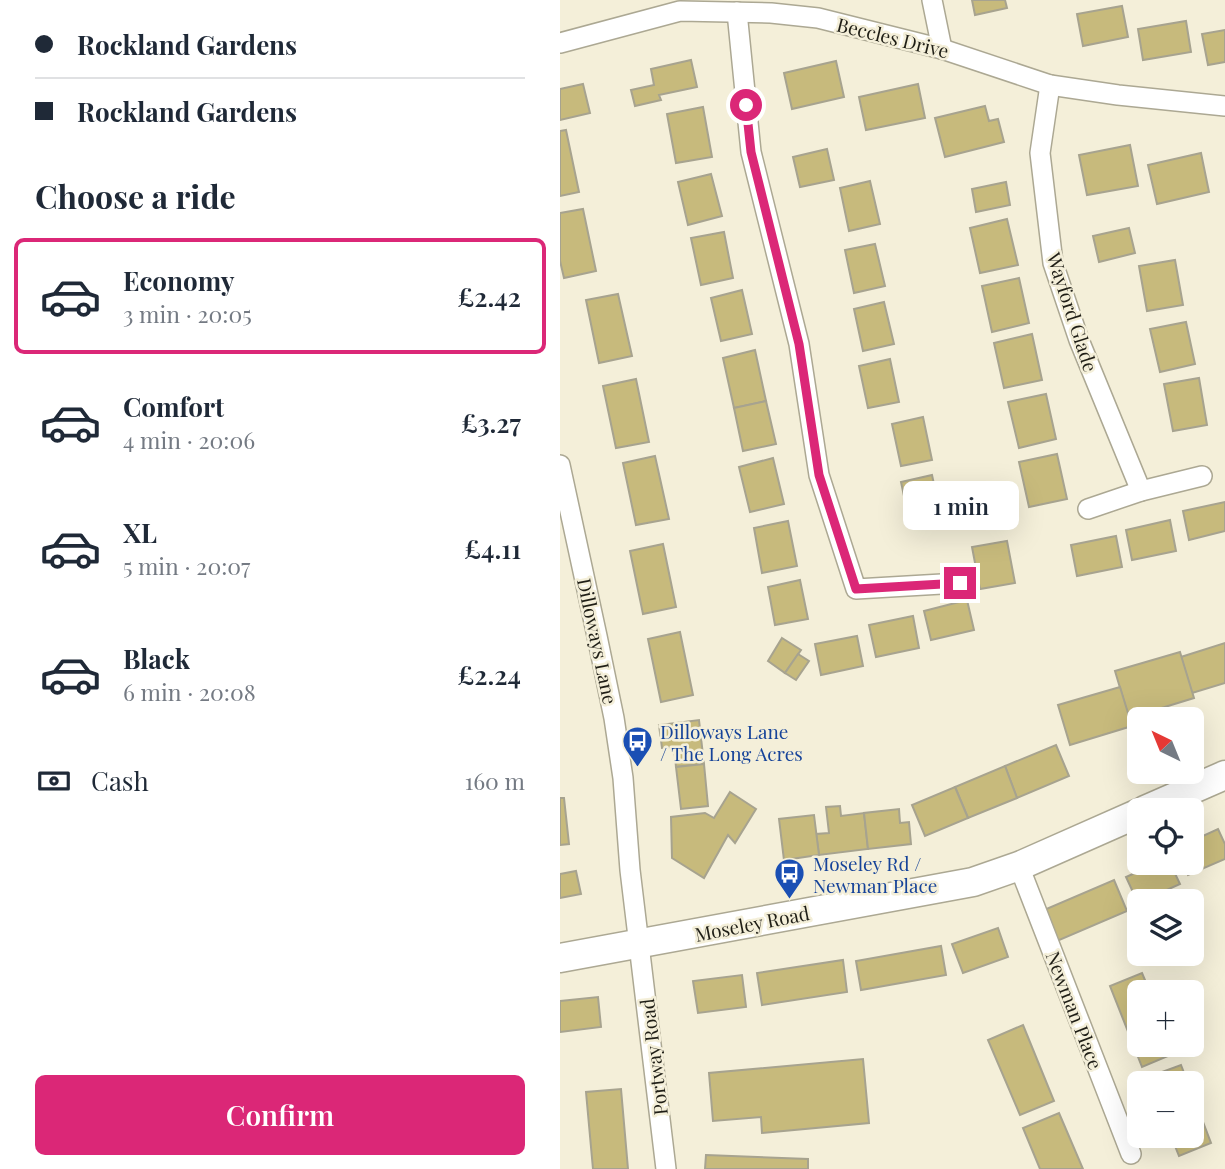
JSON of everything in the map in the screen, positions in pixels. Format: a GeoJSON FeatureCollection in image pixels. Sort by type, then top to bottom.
{"type":"FeatureCollection","features":[{"type":"Feature","properties":{"kind":"street"},"geometry":{"type":"LineString","coordinates":[[932,0],[942,49]]}},
{"type":"Feature","properties":{"kind":"street","name":"Beccles Drive"},"geometry":{"type":"LineString","coordinates":[[560,43],[679,6],[818,18],[942,49],[1050,85],[1225,106]]}},
{"type":"Feature","properties":{"kind":"street"},"geometry":{"type":"LineString","coordinates":[[737,12],[751,152],[799,344],[819,475],[856,589],[960,583]]}},
{"type":"Feature","properties":{"kind":"street","name":"Wayford Glade"},"geometry":{"type":"LineString","coordinates":[[1050,85],[1040,153],[1053,263],[1079,340],[1141,491]]}},
{"type":"Feature","properties":{"kind":"street","name":"Dilloways Lane"},"geometry":{"type":"LineString","coordinates":[[560,465],[569,547],[614,718],[639,944]]}},
{"type":"Feature","properties":{"kind":"street"},"geometry":{"type":"LineString","coordinates":[[1087,509],[1141,491],[1202,476]]}},
{"type":"Feature","properties":{"kind":"street"},"geometry":{"type":"LineString","coordinates":[[1172,798],[1225,775]]}},
{"type":"Feature","properties":{"kind":"street","name":"Moseley Road"},"geometry":{"type":"LineString","coordinates":[[560,958],[972,883],[1019,866],[1127,818]]}},
{"type":"Feature","properties":{"kind":"street","name":"Newman Place"},"geometry":{"type":"LineString","coordinates":[[1019,866],[1131,1154]]}},
{"type":"Feature","properties":{"kind":"street","name":"Portway Road"},"geometry":{"type":"LineString","coordinates":[[639,944],[666,1169]]}},
{"type":"Feature","properties":{"kind":"building"},"geometry":{"type":"Polygon","coordinates":[[[972,0],[1005,0],[1007,8],[975,15],[972,0]]]}},
{"type":"Feature","properties":{"kind":"building"},"geometry":{"type":"Polygon","coordinates":[[[1122,6],[1128,37],[1083,46],[1077,14],[1122,6]]]}},
{"type":"Feature","properties":{"kind":"building"},"geometry":{"type":"Polygon","coordinates":[[[1186,21],[1191,52],[1143,60],[1138,29],[1186,21]]]}},
{"type":"Feature","properties":{"kind":"building"},"geometry":{"type":"Polygon","coordinates":[[[1225,30],[1225,62],[1208,65],[1202,34],[1225,30]]]}},
{"type":"Feature","properties":{"kind":"building"},"geometry":{"type":"Polygon","coordinates":[[[691,60],[697,87],[659,95],[661,100],[635,106],[631,90],[654,85],[651,69],[691,60]]]}},
{"type":"Feature","properties":{"kind":"building"},"geometry":{"type":"Polygon","coordinates":[[[836,61],[844,97],[792,109],[784,73],[836,61]]]}},
{"type":"Feature","properties":{"kind":"building"},"geometry":{"type":"Polygon","coordinates":[[[583,84],[590,113],[560,120],[560,89],[583,84]]]}},
{"type":"Feature","properties":{"kind":"building"},"geometry":{"type":"Polygon","coordinates":[[[918,84],[925,118],[866,130],[859,97],[918,84]]]}},
{"type":"Feature","properties":{"kind":"building"},"geometry":{"type":"Polygon","coordinates":[[[985,106],[989,121],[998,119],[1004,142],[945,157],[935,118],[985,106]]]}},
{"type":"Feature","properties":{"kind":"building"},"geometry":{"type":"Polygon","coordinates":[[[703,107],[712,157],[676,163],[667,114],[703,107]]]}},
{"type":"Feature","properties":{"kind":"building"},"geometry":{"type":"Polygon","coordinates":[[[566,130],[579,192],[560,196],[560,131],[566,130]]]}},
{"type":"Feature","properties":{"kind":"building"},"geometry":{"type":"Polygon","coordinates":[[[1130,145],[1138,186],[1087,195],[1079,155],[1130,145]]]}},
{"type":"Feature","properties":{"kind":"building"},"geometry":{"type":"Polygon","coordinates":[[[827,149],[834,180],[800,187],[793,157],[827,149]]]}},
{"type":"Feature","properties":{"kind":"building"},"geometry":{"type":"Polygon","coordinates":[[[1201,153],[1209,192],[1157,204],[1148,165],[1201,153]]]}},
{"type":"Feature","properties":{"kind":"building"},"geometry":{"type":"Polygon","coordinates":[[[711,174],[722,216],[688,225],[678,182],[711,174]]]}},
{"type":"Feature","properties":{"kind":"building"},"geometry":{"type":"Polygon","coordinates":[[[870,181],[880,224],[849,231],[840,188],[870,181]]]}},
{"type":"Feature","properties":{"kind":"building"},"geometry":{"type":"Polygon","coordinates":[[[1006,182],[1010,205],[976,212],[972,189],[1006,182]]]}},
{"type":"Feature","properties":{"kind":"building"},"geometry":{"type":"Polygon","coordinates":[[[583,209],[596,271],[564,278],[560,261],[560,213],[583,209]]]}},
{"type":"Feature","properties":{"kind":"building"},"geometry":{"type":"Polygon","coordinates":[[[1007,219],[1018,265],[980,273],[970,228],[1007,219]]]}},
{"type":"Feature","properties":{"kind":"building"},"geometry":{"type":"Polygon","coordinates":[[[1129,228],[1135,253],[1099,262],[1093,236],[1129,228]]]}},
{"type":"Feature","properties":{"kind":"building"},"geometry":{"type":"Polygon","coordinates":[[[724,232],[733,278],[701,285],[691,238],[724,232]]]}},
{"type":"Feature","properties":{"kind":"building"},"geometry":{"type":"Polygon","coordinates":[[[875,244],[885,286],[854,293],[845,250],[875,244]]]}},
{"type":"Feature","properties":{"kind":"building"},"geometry":{"type":"Polygon","coordinates":[[[1175,260],[1183,305],[1147,311],[1139,266],[1175,260]]]}},
{"type":"Feature","properties":{"kind":"building"},"geometry":{"type":"Polygon","coordinates":[[[1019,278],[1029,323],[992,332],[982,286],[1019,278]]]}},
{"type":"Feature","properties":{"kind":"building"},"geometry":{"type":"Polygon","coordinates":[[[742,290],[752,334],[721,341],[711,298],[742,290]]]}},
{"type":"Feature","properties":{"kind":"building"},"geometry":{"type":"Polygon","coordinates":[[[618,294],[632,356],[599,363],[586,300],[618,294]]]}},
{"type":"Feature","properties":{"kind":"building"},"geometry":{"type":"Polygon","coordinates":[[[884,302],[894,344],[863,351],[854,309],[884,302]]]}},
{"type":"Feature","properties":{"kind":"building"},"geometry":{"type":"Polygon","coordinates":[[[1186,322],[1195,364],[1160,372],[1150,329],[1186,322]]]}},
{"type":"Feature","properties":{"kind":"building"},"geometry":{"type":"Polygon","coordinates":[[[1032,334],[1042,380],[1004,388],[994,343],[1032,334]]]}},
{"type":"Feature","properties":{"kind":"building"},"geometry":{"type":"Polygon","coordinates":[[[755,350],[766,401],[734,408],[723,358],[755,350]]]}},
{"type":"Feature","properties":{"kind":"building"},"geometry":{"type":"Polygon","coordinates":[[[890,359],[899,402],[868,408],[859,366],[890,359]]]}},
{"type":"Feature","properties":{"kind":"building"},"geometry":{"type":"Polygon","coordinates":[[[1199,378],[1207,425],[1173,431],[1164,384],[1199,378]]]}},
{"type":"Feature","properties":{"kind":"building"},"geometry":{"type":"Polygon","coordinates":[[[636,379],[649,442],[616,448],[603,386],[636,379]]]}},
{"type":"Feature","properties":{"kind":"building"},"geometry":{"type":"Polygon","coordinates":[[[1046,394],[1056,439],[1019,448],[1008,402],[1046,394]]]}},
{"type":"Feature","properties":{"kind":"building"},"geometry":{"type":"Polygon","coordinates":[[[766,401],[776,444],[743,451],[734,408],[766,401]]]}},
{"type":"Feature","properties":{"kind":"building"},"geometry":{"type":"Polygon","coordinates":[[[923,417],[932,460],[901,466],[892,424],[923,417]]]}},
{"type":"Feature","properties":{"kind":"building"},"geometry":{"type":"Polygon","coordinates":[[[1057,454],[1067,499],[1029,507],[1019,462],[1057,454]]]}},
{"type":"Feature","properties":{"kind":"building"},"geometry":{"type":"Polygon","coordinates":[[[655,456],[669,519],[636,525],[623,463],[655,456]]]}},
{"type":"Feature","properties":{"kind":"building"},"geometry":{"type":"Polygon","coordinates":[[[773,458],[784,504],[750,512],[739,467],[773,458]]]}},
{"type":"Feature","properties":{"kind":"building"},"geometry":{"type":"Polygon","coordinates":[[[932,475],[941,517],[910,524],[901,482],[932,475]]]}},
{"type":"Feature","properties":{"kind":"building"},"geometry":{"type":"Polygon","coordinates":[[[1225,502],[1225,531],[1189,540],[1183,511],[1225,502]]]}},
{"type":"Feature","properties":{"kind":"building"},"geometry":{"type":"Polygon","coordinates":[[[1170,520],[1176,551],[1132,560],[1126,530],[1170,520]]]}},
{"type":"Feature","properties":{"kind":"building"},"geometry":{"type":"Polygon","coordinates":[[[788,521],[797,566],[762,573],[754,528],[788,521]]]}},
{"type":"Feature","properties":{"kind":"building"},"geometry":{"type":"Polygon","coordinates":[[[1116,536],[1122,567],[1077,576],[1071,545],[1116,536]]]}},
{"type":"Feature","properties":{"kind":"building"},"geometry":{"type":"Polygon","coordinates":[[[1007,541],[1015,583],[980,589],[972,547],[1007,541]]]}},
{"type":"Feature","properties":{"kind":"building"},"geometry":{"type":"Polygon","coordinates":[[[663,544],[676,607],[643,614],[630,551],[663,544]]]}},
{"type":"Feature","properties":{"kind":"building"},"geometry":{"type":"Polygon","coordinates":[[[800,580],[808,619],[775,625],[768,587],[800,580]]]}},
{"type":"Feature","properties":{"kind":"building"},"geometry":{"type":"Polygon","coordinates":[[[967,600],[974,630],[931,640],[924,611],[967,600]]]}},
{"type":"Feature","properties":{"kind":"building"},"geometry":{"type":"Polygon","coordinates":[[[913,616],[919,648],[876,657],[869,625],[913,616]]]}},
{"type":"Feature","properties":{"kind":"building"},"geometry":{"type":"Polygon","coordinates":[[[680,632],[693,695],[661,702],[648,639],[680,632]]]}},
{"type":"Feature","properties":{"kind":"building"},"geometry":{"type":"Polygon","coordinates":[[[857,636],[863,666],[821,675],[815,644],[857,636]]]}},
{"type":"Feature","properties":{"kind":"building"},"geometry":{"type":"Polygon","coordinates":[[[782,638],[801,650],[785,673],[768,661],[782,638]]]}},
{"type":"Feature","properties":{"kind":"building"},"geometry":{"type":"Polygon","coordinates":[[[1225,643],[1225,683],[1192,693],[1181,657],[1225,643]]]}},
{"type":"Feature","properties":{"kind":"building"},"geometry":{"type":"Polygon","coordinates":[[[1180,652],[1194,698],[1165,707],[1127,707],[1127,711],[1115,671],[1180,652]]]}},
{"type":"Feature","properties":{"kind":"building"},"geometry":{"type":"Polygon","coordinates":[[[798,654],[809,661],[796,680],[785,673],[798,654]]]}},
{"type":"Feature","properties":{"kind":"building"},"geometry":{"type":"Polygon","coordinates":[[[1120,687],[1127,710],[1127,728],[1070,745],[1058,705],[1120,687]]]}},
{"type":"Feature","properties":{"kind":"building"},"geometry":{"type":"Polygon","coordinates":[[[699,720],[704,764],[676,767],[674,747],[662,748],[659,725],[699,720]]]}},
{"type":"Feature","properties":{"kind":"building"},"geometry":{"type":"Polygon","coordinates":[[[1056,745],[1069,776],[1017,798],[1005,766],[1056,745]]]}},
{"type":"Feature","properties":{"kind":"building"},"geometry":{"type":"Polygon","coordinates":[[[704,764],[708,806],[681,809],[676,767],[704,764]]]}},
{"type":"Feature","properties":{"kind":"building"},"geometry":{"type":"Polygon","coordinates":[[[1005,766],[1017,798],[968,818],[955,787],[1005,766]]]}},
{"type":"Feature","properties":{"kind":"building"},"geometry":{"type":"Polygon","coordinates":[[[955,787],[968,818],[925,836],[912,805],[955,787]]]}},
{"type":"Feature","properties":{"kind":"building"},"geometry":{"type":"Polygon","coordinates":[[[730,792],[756,809],[735,843],[728,835],[704,878],[672,858],[671,817],[705,813],[714,818],[730,792]]]}},
{"type":"Feature","properties":{"kind":"building"},"geometry":{"type":"Polygon","coordinates":[[[560,798],[564,798],[569,844],[560,845],[560,798]]]}},
{"type":"Feature","properties":{"kind":"building"},"geometry":{"type":"Polygon","coordinates":[[[840,806],[841,816],[864,813],[868,849],[819,855],[816,834],[829,833],[826,807],[840,806]]]}},
{"type":"Feature","properties":{"kind":"building"},"geometry":{"type":"Polygon","coordinates":[[[899,809],[900,823],[909,822],[911,844],[868,849],[864,813],[899,809]]]}},
{"type":"Feature","properties":{"kind":"building"},"geometry":{"type":"Polygon","coordinates":[[[814,815],[819,855],[784,860],[779,819],[814,815]]]}},
{"type":"Feature","properties":{"kind":"building"},"geometry":{"type":"Polygon","coordinates":[[[1218,829],[1225,844],[1225,859],[1204,868],[1204,835],[1218,829]]]}},
{"type":"Feature","properties":{"kind":"building"},"geometry":{"type":"Polygon","coordinates":[[[576,871],[581,894],[560,898],[560,874],[576,871]]]}},
{"type":"Feature","properties":{"kind":"building"},"geometry":{"type":"Polygon","coordinates":[[[1176,875],[1180,884],[1169,889],[1132,889],[1126,877],[1176,875]]]}},
{"type":"Feature","properties":{"kind":"building"},"geometry":{"type":"Polygon","coordinates":[[[1114,880],[1127,911],[1057,941],[1044,910],[1114,880]]]}},
{"type":"Feature","properties":{"kind":"building"},"geometry":{"type":"Polygon","coordinates":[[[998,928],[1008,957],[963,973],[952,944],[998,928]]]}},
{"type":"Feature","properties":{"kind":"building"},"geometry":{"type":"Polygon","coordinates":[[[941,946],[946,975],[861,990],[856,961],[941,946]]]}},
{"type":"Feature","properties":{"kind":"building"},"geometry":{"type":"Polygon","coordinates":[[[843,960],[847,992],[762,1005],[757,973],[843,960]]]}},
{"type":"Feature","properties":{"kind":"building"},"geometry":{"type":"Polygon","coordinates":[[[1142,973],[1145,980],[1127,980],[1127,1029],[1110,986],[1142,973]]]}},
{"type":"Feature","properties":{"kind":"building"},"geometry":{"type":"Polygon","coordinates":[[[742,975],[746,1007],[698,1013],[693,981],[742,975]]]}},
{"type":"Feature","properties":{"kind":"building"},"geometry":{"type":"Polygon","coordinates":[[[598,997],[601,1027],[560,1032],[560,1001],[598,997]]]}},
{"type":"Feature","properties":{"kind":"building"},"geometry":{"type":"Polygon","coordinates":[[[1023,1025],[1054,1101],[1020,1115],[988,1040],[1023,1025]]]}},
{"type":"Feature","properties":{"kind":"building"},"geometry":{"type":"Polygon","coordinates":[[[1138,1057],[1166,1057],[1142,1067],[1138,1057]]]}},
{"type":"Feature","properties":{"kind":"building"},"geometry":{"type":"Polygon","coordinates":[[[863,1059],[869,1123],[762,1133],[761,1117],[713,1121],[709,1073],[863,1059]]]}},
{"type":"Feature","properties":{"kind":"building"},"geometry":{"type":"Polygon","coordinates":[[[1181,1065],[1183,1071],[1164,1071],[1181,1065]]]}},
{"type":"Feature","properties":{"kind":"building"},"geometry":{"type":"Polygon","coordinates":[[[621,1089],[628,1169],[593,1169],[586,1092],[621,1089]]]}},
{"type":"Feature","properties":{"kind":"building"},"geometry":{"type":"Polygon","coordinates":[[[1059,1113],[1083,1169],[1040,1169],[1023,1128],[1059,1113]]]}},
{"type":"Feature","properties":{"kind":"building"},"geometry":{"type":"Polygon","coordinates":[[[1204,1125],[1211,1143],[1204,1146],[1204,1125]]]}},
{"type":"Feature","properties":{"kind":"building"},"geometry":{"type":"Polygon","coordinates":[[[1176,1148],[1199,1148],[1179,1156],[1176,1148]]]}},
{"type":"Feature","properties":{"kind":"building"},"geometry":{"type":"Polygon","coordinates":[[[706,1155],[808,1159],[808,1169],[705,1169],[706,1155]]]}},
{"type":"Feature","properties":{"kind":"place","name":"Dilloways Lane / The Long Acres"},"geometry":{"type":"Point","coordinates":[637,769]}},
{"type":"Feature","properties":{"kind":"place","name":"Moseley Rd / Newman Place"},"geometry":{"type":"Point","coordinates":[790,901]}},
{"type":"Feature","properties":{"kind":"route"},"geometry":{"type":"LineString","coordinates":[[746,105],[751,152],[799,344],[819,475],[856,589],[960,583]]}}]}
